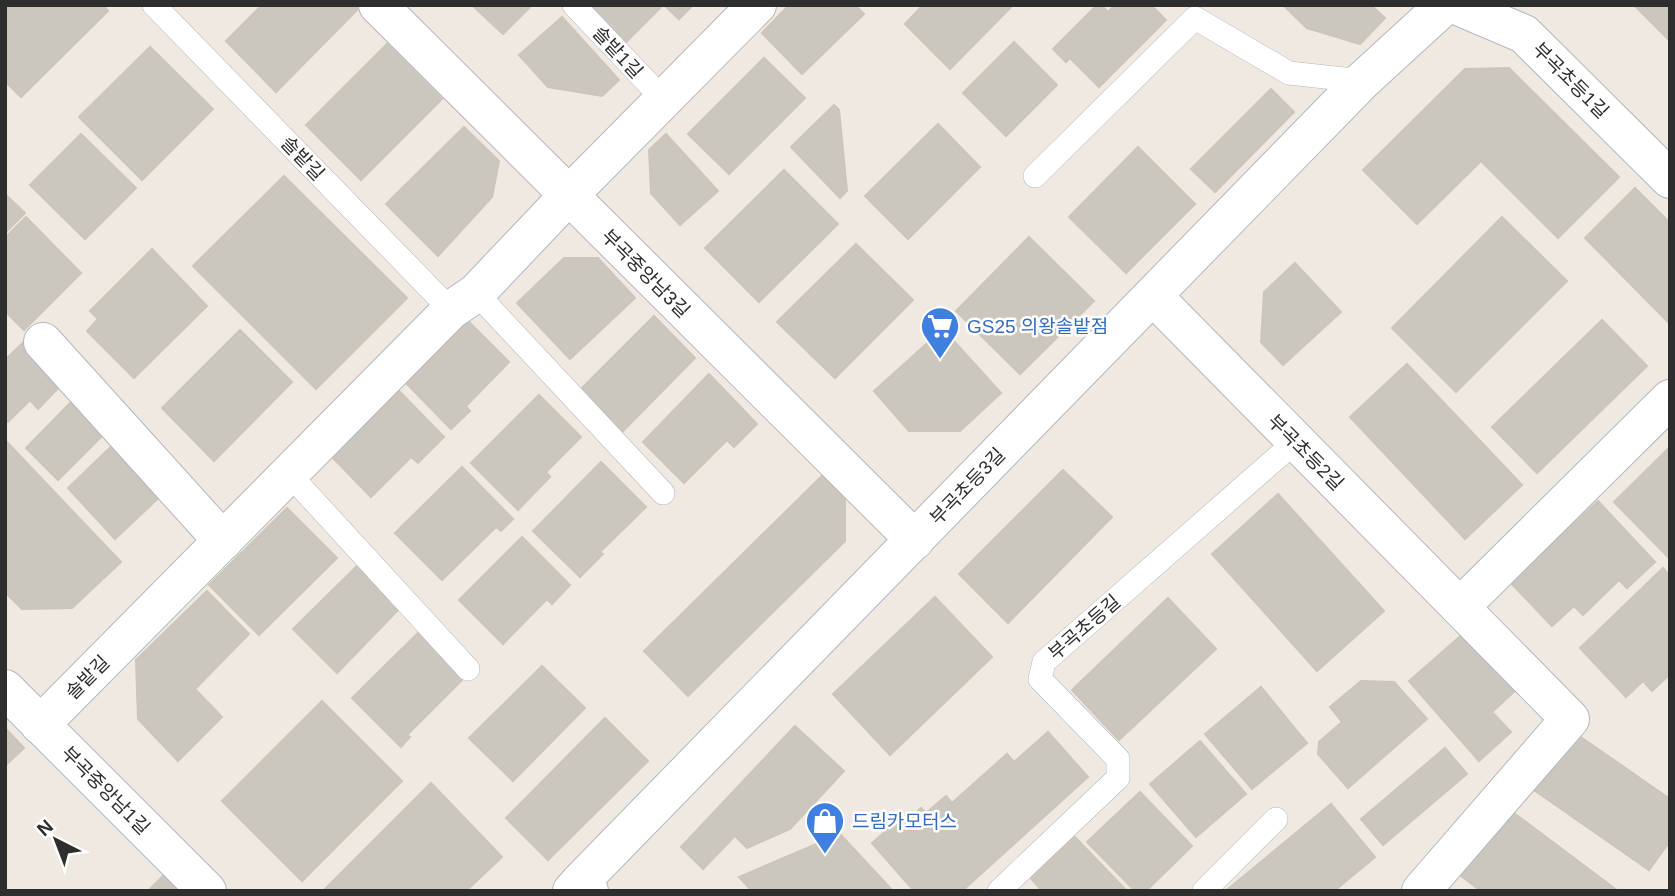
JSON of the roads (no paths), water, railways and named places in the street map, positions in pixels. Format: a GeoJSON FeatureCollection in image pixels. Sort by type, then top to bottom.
{"type":"FeatureCollection","features":[{"type":"Feature","properties":{"kind":"street","name":"부곡중앙남3길"},"geometry":{"type":"LineString","coordinates":[[378,5],[915,540]]}},
{"type":"Feature","properties":{"kind":"street","name":"솔밭길"},"geometry":{"type":"LineString","coordinates":[[40,725],[757,5]]}},
{"type":"Feature","properties":{"kind":"street","name":"부곡초등3길"},"geometry":{"type":"LineString","coordinates":[[580,888],[1362,81],[1445,5]]}},
{"type":"Feature","properties":{"kind":"street","name":"부곡초등1길"},"geometry":{"type":"LineString","coordinates":[[1456,5],[1524,34],[1670,179]]}},
{"type":"Feature","properties":{"kind":"street","name":"부곡초등2길"},"geometry":{"type":"LineString","coordinates":[[1153,296],[1570,719],[1421,891]]}},
{"type":"Feature","properties":{"kind":"street"},"geometry":{"type":"LineString","coordinates":[[43,342],[223,541]]}},
{"type":"Feature","properties":{"kind":"street"},"geometry":{"type":"LineString","coordinates":[[1460,607],[1670,399]]}},
{"type":"Feature","properties":{"kind":"street","name":"부곡중앙남1길"},"geometry":{"type":"LineString","coordinates":[[5,689],[207,891]]}},
{"type":"Feature","properties":{"kind":"lane","name":"솔밭길"},"geometry":{"type":"LineString","coordinates":[[154,5],[663,493]]}},
{"type":"Feature","properties":{"kind":"lane","name":"솔밭1길"},"geometry":{"type":"LineString","coordinates":[[574,5],[663,99]]}},
{"type":"Feature","properties":{"kind":"lane"},"geometry":{"type":"LineString","coordinates":[[1035,176],[1195,18],[1289,73],[1362,81]]}},
{"type":"Feature","properties":{"kind":"lane","name":"부곡초등길"},"geometry":{"type":"LineString","coordinates":[[999,891],[1118,778],[1118,759],[1040,679],[1044,662],[1296,441]]}},
{"type":"Feature","properties":{"kind":"lane"},"geometry":{"type":"LineString","coordinates":[[290,475],[468,669]]}},
{"type":"Feature","properties":{"kind":"lane"},"geometry":{"type":"LineString","coordinates":[[1204,891],[1276,819]]}},
{"type":"Feature","properties":{"kind":"place","name":"GS25 의왕솔밭점"},"geometry":{"type":"Point","coordinates":[940,360]}},
{"type":"Feature","properties":{"kind":"place","name":"드림카모터스"},"geometry":{"type":"Point","coordinates":[825,855]}}]}
